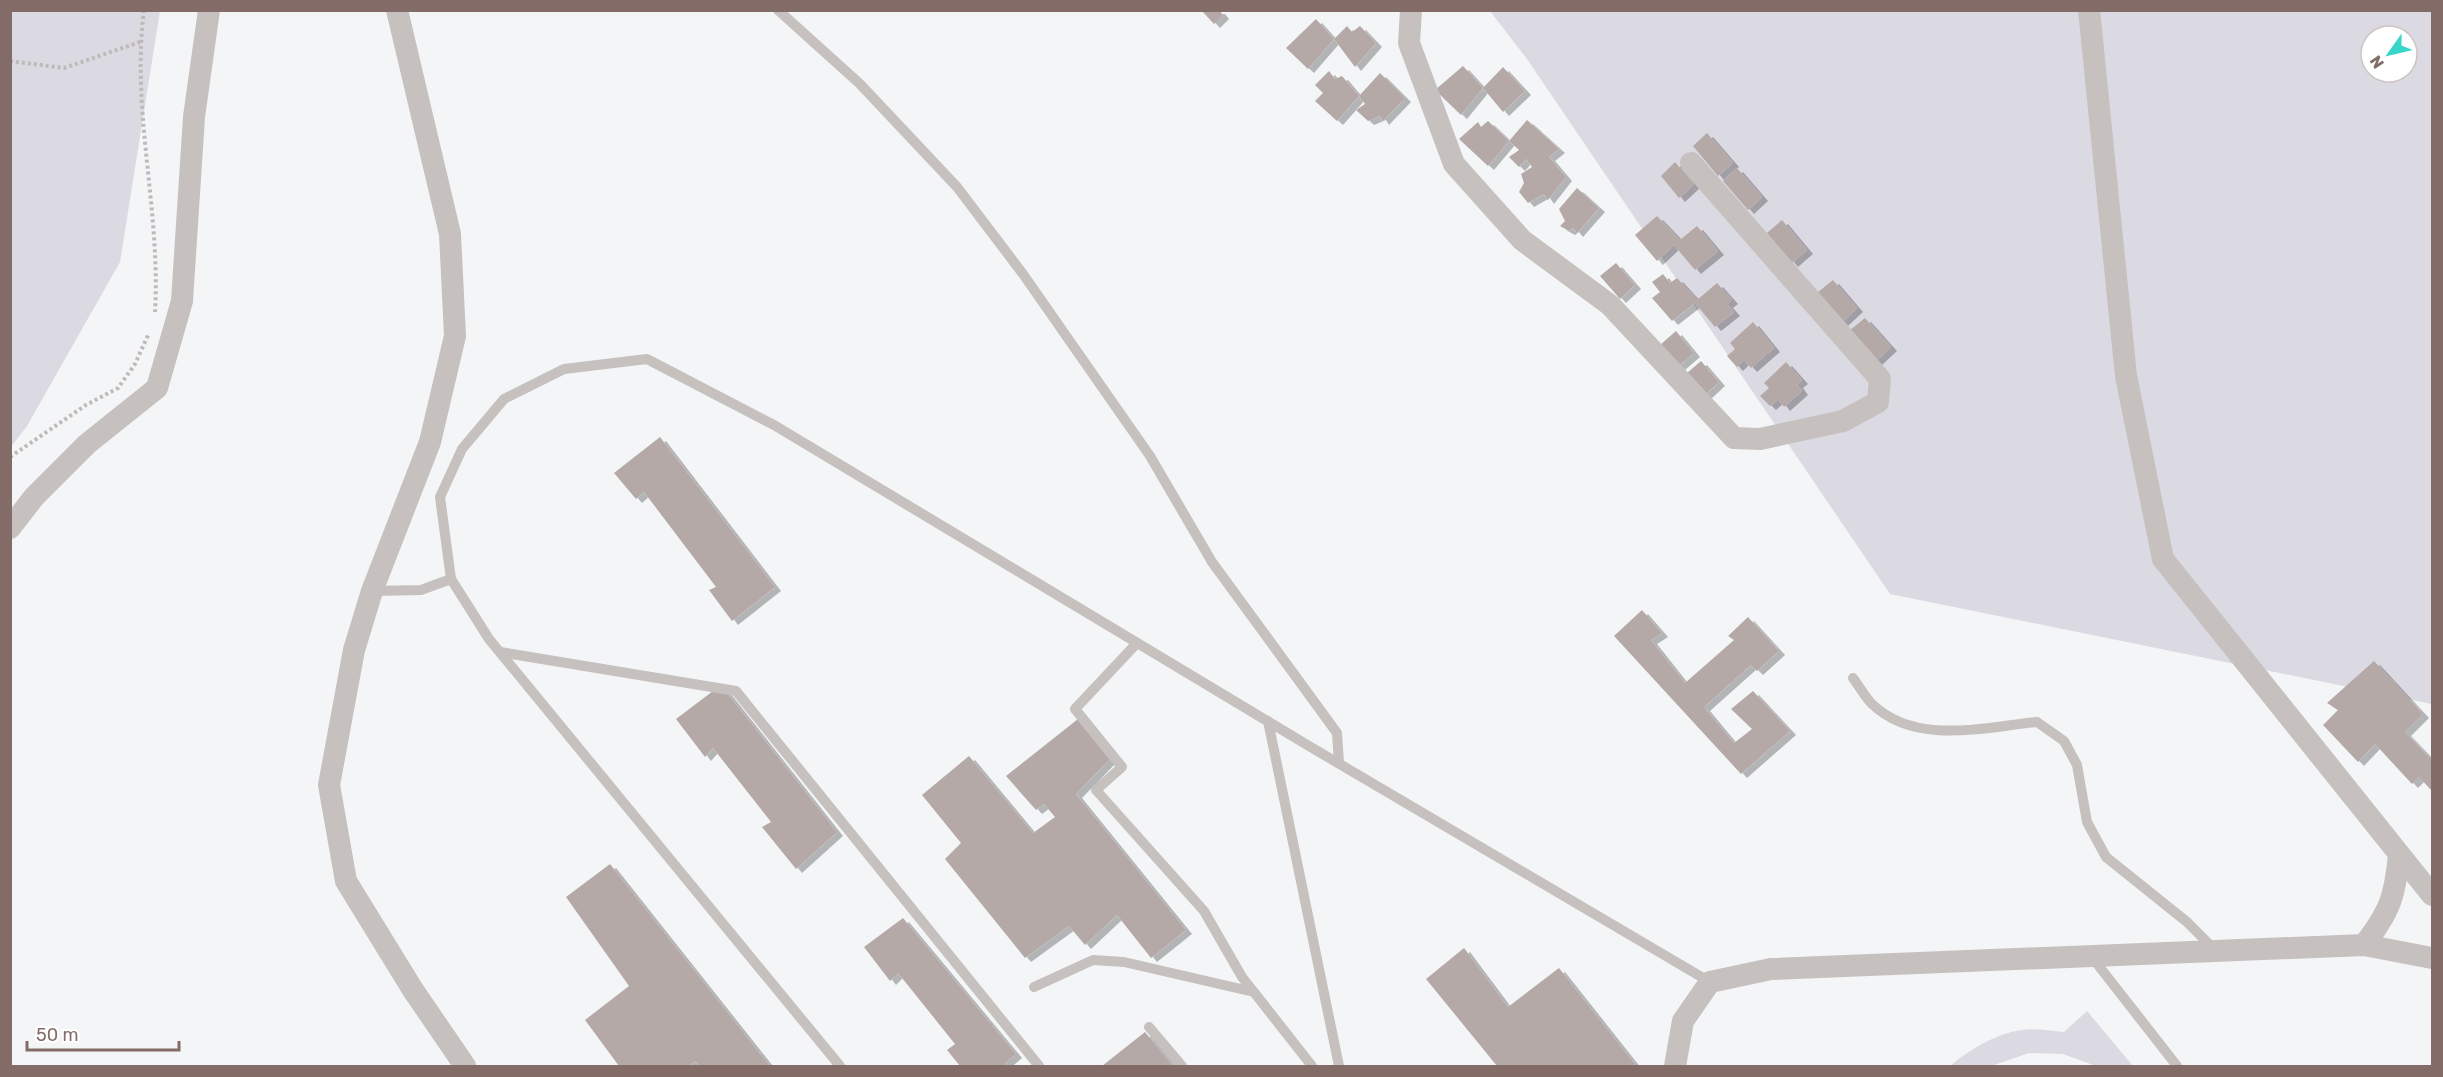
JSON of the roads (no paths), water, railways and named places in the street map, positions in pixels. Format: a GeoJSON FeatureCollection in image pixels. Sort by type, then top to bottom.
{"type":"FeatureCollection","features":[{"type":"Feature","properties":{"kind":"street"},"geometry":{"type":"LineString","coordinates":[[10,528],[34,496],[87,444],[157,388],[182,301],[194,117],[209,10]]}},
{"type":"Feature","properties":{"kind":"street"},"geometry":{"type":"LineString","coordinates":[[396,10],[450,234],[455,336],[430,442],[372,591],[354,650],[329,785],[346,881],[413,990],[465,1066]]}},
{"type":"Feature","properties":{"kind":"street"},"geometry":{"type":"LineString","coordinates":[[1411,10],[1409,43],[1454,164],[1522,240],[1610,305],[1734,438],[1760,439],[1844,421],[1878,402],[1880,379],[1691,163]]}},
{"type":"Feature","properties":{"kind":"street"},"geometry":{"type":"LineString","coordinates":[[2089,10],[2126,376],[2163,559],[2433,895]]}},
{"type":"Feature","properties":{"kind":"street"},"geometry":{"type":"LineString","coordinates":[[2364,945],[2385,918],[2396,890],[2399,854]]}},
{"type":"Feature","properties":{"kind":"street"},"geometry":{"type":"LineString","coordinates":[[1675,1066],[1683,1021],[1710,982],[1771,969],[2364,945],[2433,958]]}},
{"type":"Feature","properties":{"kind":"lane"},"geometry":{"type":"LineString","coordinates":[[778,10],[860,84],[957,187],[1023,273],[1150,456],[1212,562],[1337,733],[1339,763]]}},
{"type":"Feature","properties":{"kind":"lane"},"geometry":{"type":"LineString","coordinates":[[840,1066],[500,652],[451,579],[440,497],[462,449],[504,399],[564,369],[648,359],[774,425],[1710,982]]}},
{"type":"Feature","properties":{"kind":"lane"},"geometry":{"type":"LineString","coordinates":[[372,591],[421,590],[451,579]]}},
{"type":"Feature","properties":{"kind":"lane"},"geometry":{"type":"LineString","coordinates":[[1137,643],[1075,709],[1122,767],[1096,790],[1204,911],[1242,977],[1312,1066]]}},
{"type":"Feature","properties":{"kind":"lane"},"geometry":{"type":"LineString","coordinates":[[500,652],[736,691],[1039,1066]]}},
{"type":"Feature","properties":{"kind":"lane"},"geometry":{"type":"LineString","coordinates":[[1853,678],[1871,704],[1895,720],[1934,732],[2037,722],[2064,741],[2077,765],[2087,822],[2106,857],[2187,922],[2216,951]]}},
{"type":"Feature","properties":{"kind":"lane"},"geometry":{"type":"LineString","coordinates":[[1268,721],[1339,1066]]}},
{"type":"Feature","properties":{"kind":"lane"},"geometry":{"type":"LineString","coordinates":[[2090,956],[2177,1066]]}},
{"type":"Feature","properties":{"kind":"lane"},"geometry":{"type":"LineString","coordinates":[[1034,987],[1093,960],[1124,962],[1254,992]]}},
{"type":"Feature","properties":{"kind":"lane"},"geometry":{"type":"LineString","coordinates":[[1149,1027],[1182,1066]]}}]}
